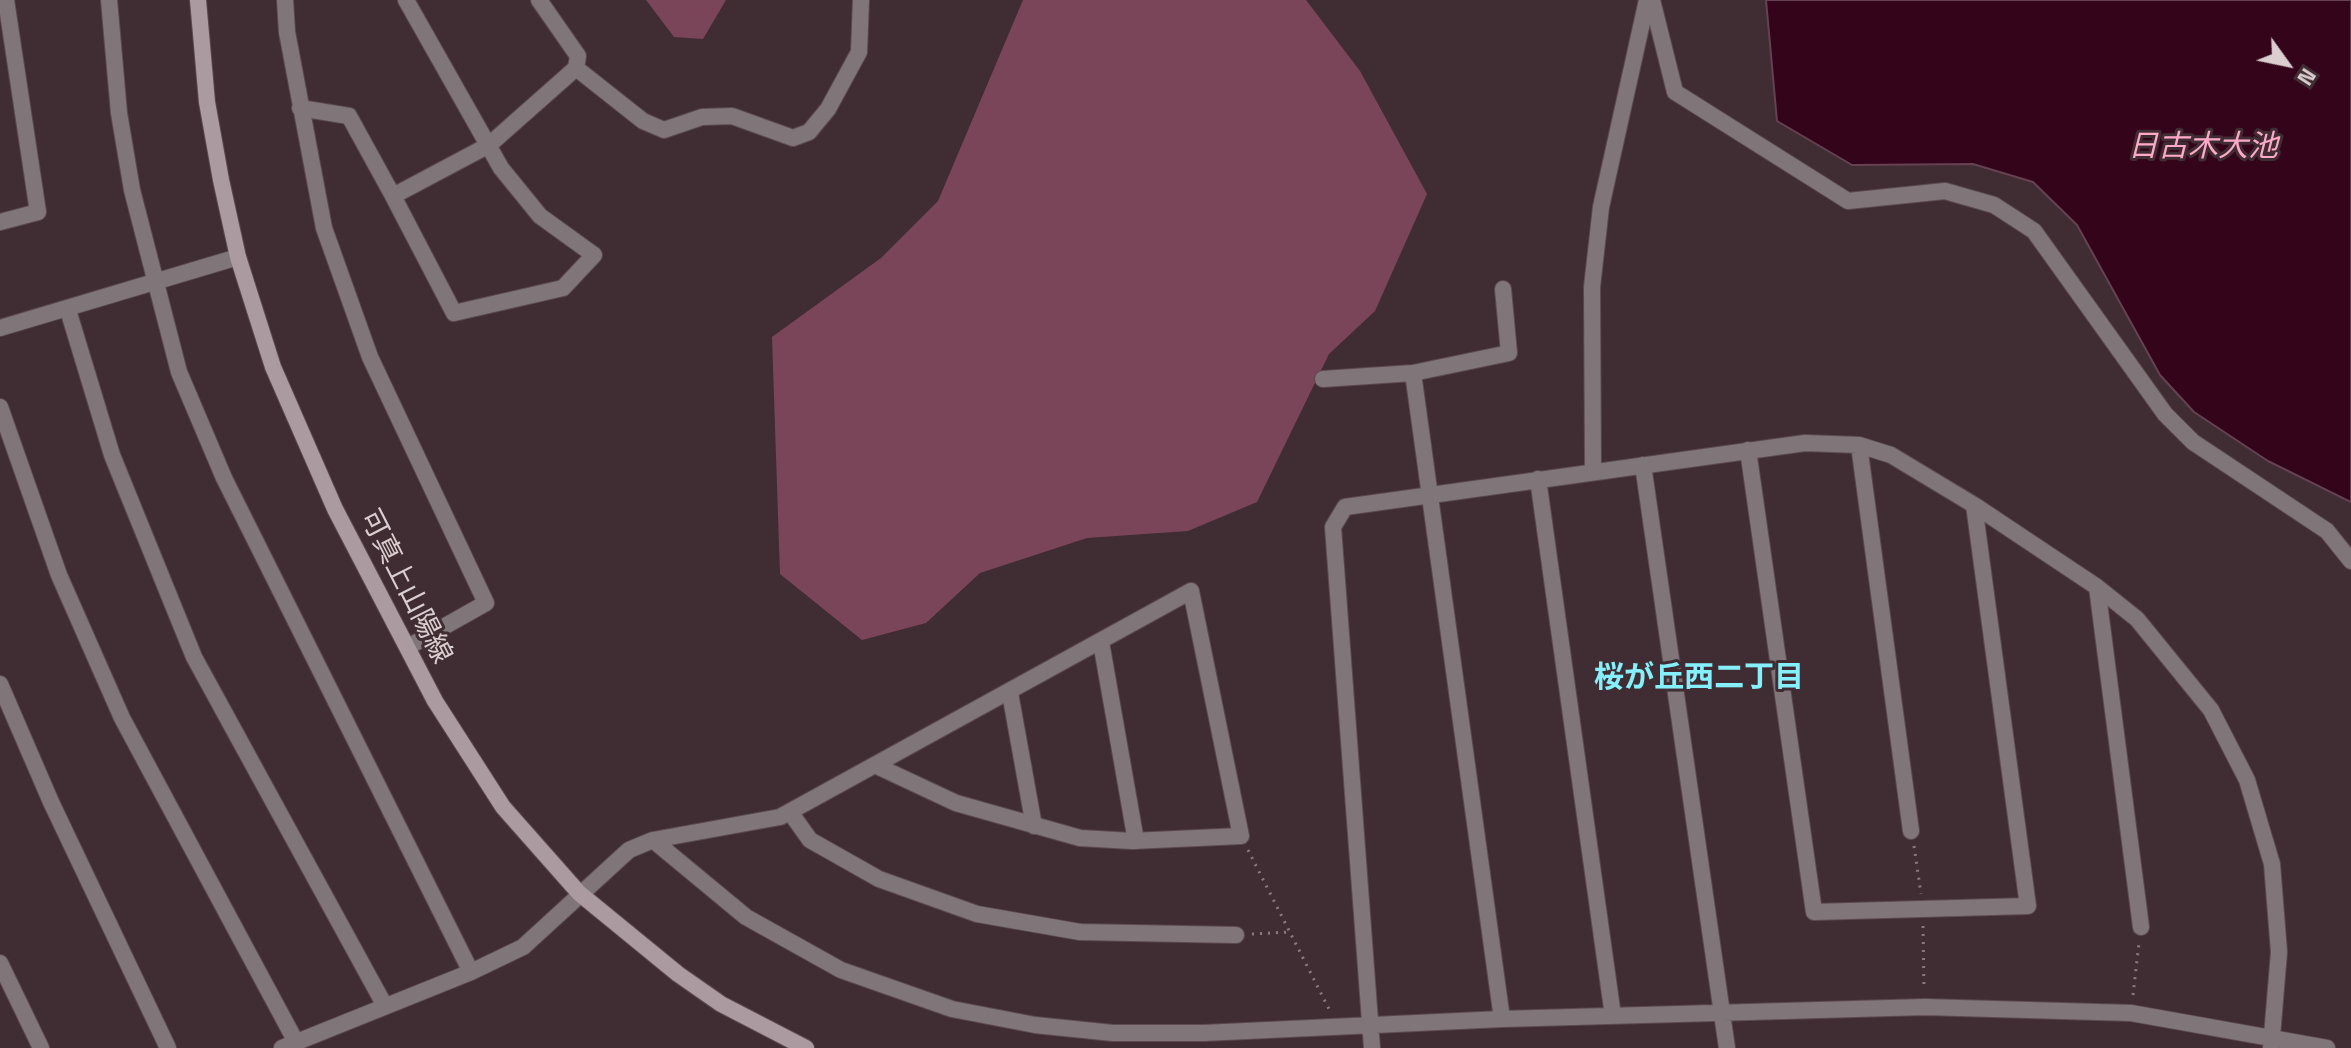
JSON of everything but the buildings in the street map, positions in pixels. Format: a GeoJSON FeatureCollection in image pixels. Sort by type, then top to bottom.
{"type":"FeatureCollection","features":[{"type":"Feature","properties":{"kind":"main road","name":"可真上山陽線"},"geometry":{"type":"LineString","coordinates":[[198,0],[207,102],[238,257],[273,367],[302,439],[435,701],[503,807],[579,893],[678,974],[721,1004],[806,1048]]}},
{"type":"Feature","properties":{"kind":"street"},"geometry":{"type":"LineString","coordinates":[[0,222],[38,212],[6,0]]}},
{"type":"Feature","properties":{"kind":"street"},"geometry":{"type":"LineString","coordinates":[[109,0],[121,128],[154,283],[179,372],[224,478],[471,972]]}},
{"type":"Feature","properties":{"kind":"street"},"geometry":{"type":"LineString","coordinates":[[285,0],[300,108],[324,228],[370,357],[486,603],[408,647]]}},
{"type":"Feature","properties":{"kind":"street"},"geometry":{"type":"LineString","coordinates":[[300,108],[349,116],[454,313],[469,313],[563,288],[594,255],[540,216],[501,168],[406,0]]}},
{"type":"Feature","properties":{"kind":"street"},"geometry":{"type":"LineString","coordinates":[[393,196],[489,145],[576,68],[578,56],[539,0]]}},
{"type":"Feature","properties":{"kind":"street"},"geometry":{"type":"LineString","coordinates":[[576,68],[643,121],[664,130],[702,117],[732,116],[793,138],[809,132],[828,109],[859,52],[861,0]]}},
{"type":"Feature","properties":{"kind":"street"},"geometry":{"type":"LineString","coordinates":[[1593,471],[1592,287],[1596,247],[1601,207],[1649,0]]}},
{"type":"Feature","properties":{"kind":"street"},"geometry":{"type":"LineString","coordinates":[[1649,0],[1675,92],[1848,201],[1945,191],[1994,205],[2034,231],[2165,414],[2193,442],[2327,531],[2351,561]]}},
{"type":"Feature","properties":{"kind":"street"},"geometry":{"type":"LineString","coordinates":[[0,328],[238,257]]}},
{"type":"Feature","properties":{"kind":"street"},"geometry":{"type":"LineString","coordinates":[[1323,379],[1413,373],[1509,353],[1503,289]]}},
{"type":"Feature","properties":{"kind":"street"},"geometry":{"type":"LineString","coordinates":[[68,310],[112,455],[194,657],[385,1006]]}},
{"type":"Feature","properties":{"kind":"street"},"geometry":{"type":"LineString","coordinates":[[1413,373],[1502,1019]]}},
{"type":"Feature","properties":{"kind":"street"},"geometry":{"type":"LineString","coordinates":[[0,407],[59,575],[122,718],[289,1045],[471,972],[523,947],[629,850],[653,840],[780,817],[1191,591],[1241,836],[1136,841],[1080,838],[956,803],[877,766]]}},
{"type":"Feature","properties":{"kind":"street"},"geometry":{"type":"LineString","coordinates":[[1372,1048],[1333,527],[1345,507],[1805,443],[1859,445],[1891,455],[1974,505],[2097,587],[2137,619],[2211,710],[2247,780],[2272,864],[2279,952],[2272,1043]]}},
{"type":"Feature","properties":{"kind":"street"},"geometry":{"type":"LineString","coordinates":[[1859,445],[1911,831]]}},
{"type":"Feature","properties":{"kind":"street"},"geometry":{"type":"LineString","coordinates":[[1748,450],[1814,912],[2028,906],[1974,505]]}},
{"type":"Feature","properties":{"kind":"street"},"geometry":{"type":"LineString","coordinates":[[1643,465],[1727,1048]]}},
{"type":"Feature","properties":{"kind":"street"},"geometry":{"type":"LineString","coordinates":[[1538,479],[1613,1016]]}},
{"type":"Feature","properties":{"kind":"street"},"geometry":{"type":"LineString","coordinates":[[2097,587],[2141,927]]}},
{"type":"Feature","properties":{"kind":"street"},"geometry":{"type":"LineString","coordinates":[[1101,642],[1136,841]]}},
{"type":"Feature","properties":{"kind":"street"},"geometry":{"type":"LineString","coordinates":[[0,684],[51,802],[168,1048]]}},
{"type":"Feature","properties":{"kind":"street"},"geometry":{"type":"LineString","coordinates":[[1010,693],[1034,826]]}},
{"type":"Feature","properties":{"kind":"street"},"geometry":{"type":"LineString","coordinates":[[790,812],[810,840],[879,879],[977,914],[1080,932],[1236,935]]}},
{"type":"Feature","properties":{"kind":"street"},"geometry":{"type":"LineString","coordinates":[[653,840],[746,917],[841,970],[952,1009],[1035,1025],[1113,1033],[1925,1007],[2131,1013],[2272,1043],[2327,1048]]}},
{"type":"Feature","properties":{"kind":"street"},"geometry":{"type":"LineString","coordinates":[[0,963],[41,1048]]}},
{"type":"Feature","properties":{"kind":"path"},"geometry":{"type":"LineString","coordinates":[[1241,836],[1339,1026]]}},
{"type":"Feature","properties":{"kind":"path"},"geometry":{"type":"LineString","coordinates":[[2131,1013],[2141,927]]}},
{"type":"Feature","properties":{"kind":"path"},"geometry":{"type":"LineString","coordinates":[[1236,935],[1289,932]]}},
{"type":"Feature","properties":{"kind":"shaded area"},"geometry":{"type":"Polygon","coordinates":[[[646,0],[726,0],[703,39],[674,37],[646,0]]]}},
{"type":"Feature","properties":{"kind":"shaded area"},"geometry":{"type":"Polygon","coordinates":[[[1023,0],[1306,0],[1360,71],[1427,194],[1375,311],[1329,354],[1257,502],[1188,531],[1087,538],[980,573],[926,623],[862,640],[780,574],[772,337],[881,258],[938,201],[1023,0]]]}},
{"type":"Feature","properties":{"kind":"water","name":"日古木大池"},"geometry":{"type":"Polygon","coordinates":[[[1766,0],[2351,0],[2351,502],[2268,461],[2194,412],[2160,375],[2077,225],[2033,182],[1973,164],[1852,165],[1777,121],[1766,0]]]}},
{"type":"Feature","properties":{"kind":"district","name":"桜が丘西二丁目"},"geometry":{"type":"Point","coordinates":[1699,679]}}]}
